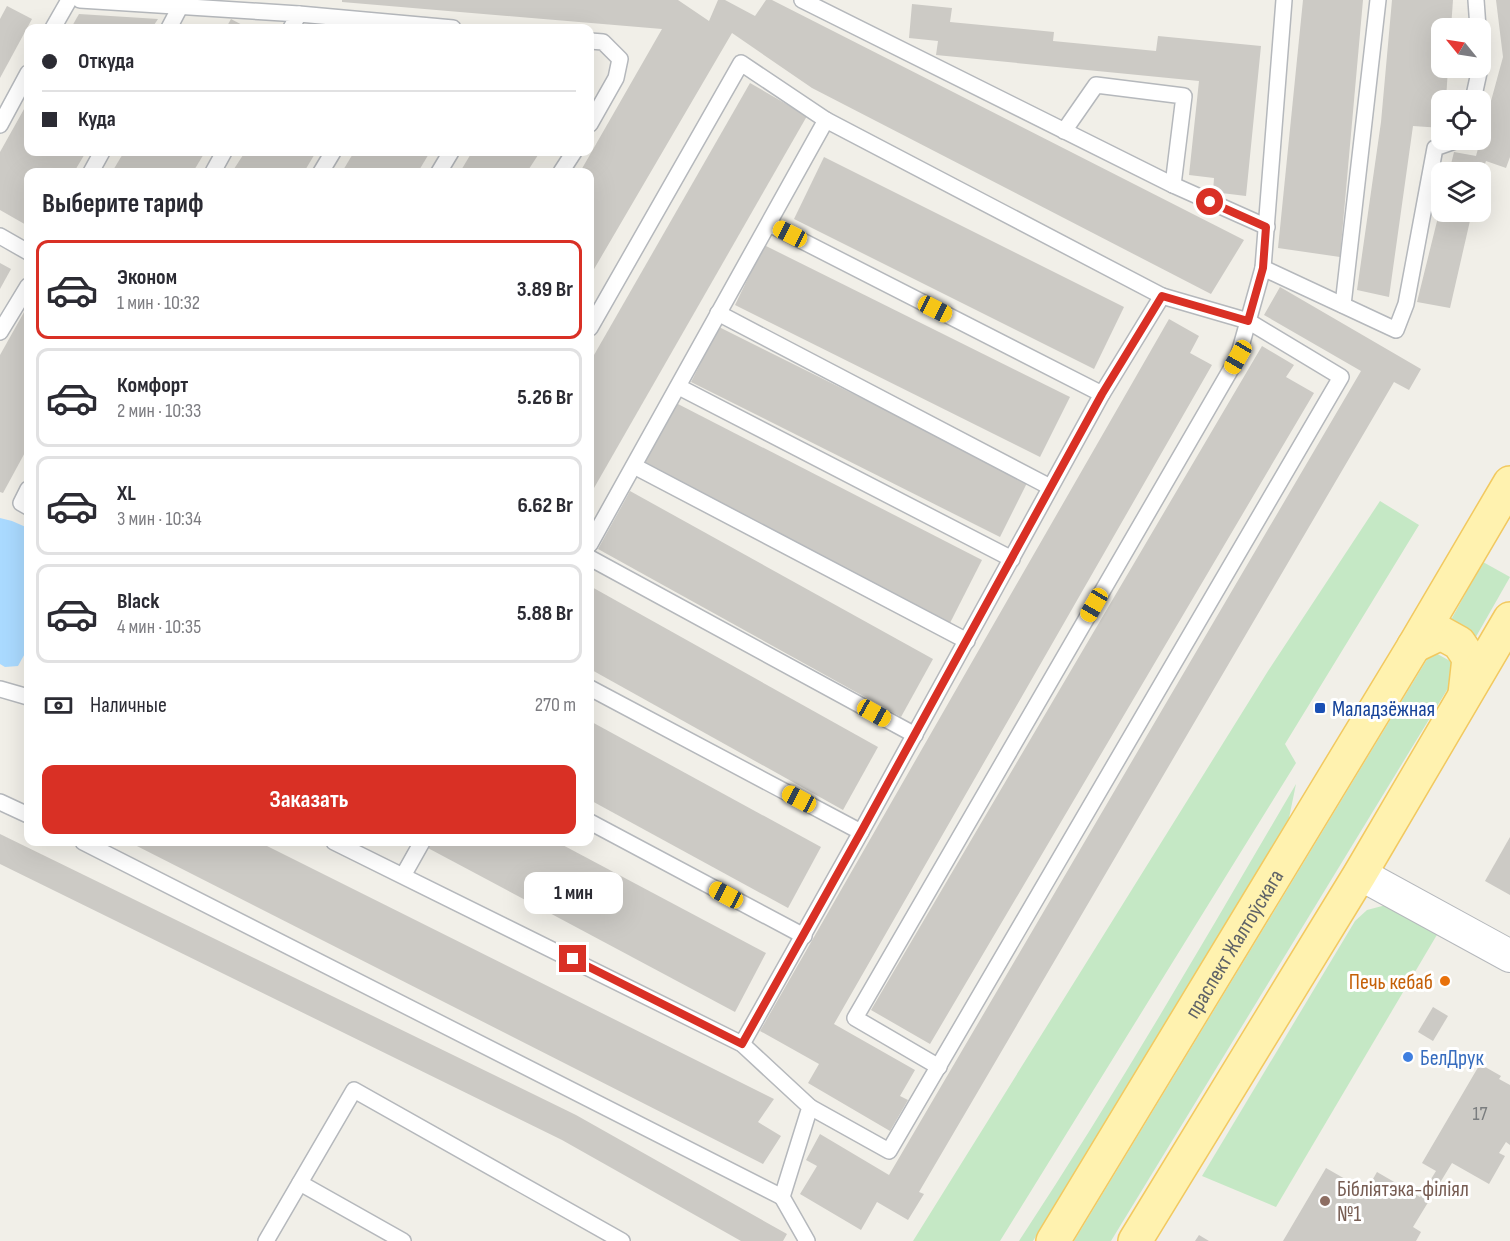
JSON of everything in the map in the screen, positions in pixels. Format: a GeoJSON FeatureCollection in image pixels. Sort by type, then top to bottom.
{"type":"FeatureCollection","features":[{"type":"Feature","properties":{"kind":"main road","name":"праспект Жалтоўскага"},"geometry":{"type":"LineString","coordinates":[[1053,1241],[1414,646],[1510,483]]}},
{"type":"Feature","properties":{"kind":"main road"},"geometry":{"type":"LineString","coordinates":[[1135,1241],[1360,874],[1510,619]]}},
{"type":"Feature","properties":{"kind":"main road"},"geometry":{"type":"LineString","coordinates":[[1414,646],[1441,633],[1459,643],[1469,658],[1465,696]]}},
{"type":"Feature","properties":{"kind":"street"},"geometry":{"type":"LineString","coordinates":[[1360,874],[1510,956]]}},
{"type":"Feature","properties":{"kind":"lane"},"geometry":{"type":"LineString","coordinates":[[55,24],[69,0]]}},
{"type":"Feature","properties":{"kind":"lane"},"geometry":{"type":"LineString","coordinates":[[80,0],[299,15],[386,24]]}},
{"type":"Feature","properties":{"kind":"lane"},"geometry":{"type":"LineString","coordinates":[[802,0],[1173,185],[1266,227]]}},
{"type":"Feature","properties":{"kind":"lane"},"geometry":{"type":"LineString","coordinates":[[939,1067],[855,1018],[1238,357],[1263,268],[1284,0]]}},
{"type":"Feature","properties":{"kind":"lane"},"geometry":{"type":"LineString","coordinates":[[1343,305],[1378,0]]}},
{"type":"Feature","properties":{"kind":"lane"},"geometry":{"type":"LineString","coordinates":[[1476,0],[1477,18]]}},
{"type":"Feature","properties":{"kind":"lane"},"geometry":{"type":"LineString","coordinates":[[171,24],[180,7]]}},
{"type":"Feature","properties":{"kind":"lane"},"geometry":{"type":"LineString","coordinates":[[293,24],[299,15]]}},
{"type":"Feature","properties":{"kind":"lane"},"geometry":{"type":"LineString","coordinates":[[594,41],[603,42],[620,58],[616,78],[594,117]]}},
{"type":"Feature","properties":{"kind":"lane"},"geometry":{"type":"LineString","coordinates":[[343,846],[404,874],[742,1044],[810,1107],[890,1151],[1341,377],[1248,321],[1162,296],[826,120],[741,63],[594,321]]}},
{"type":"Feature","properties":{"kind":"lane"},"geometry":{"type":"LineString","coordinates":[[0,125],[24,80]]}},
{"type":"Feature","properties":{"kind":"lane"},"geometry":{"type":"LineString","coordinates":[[1064,131],[1096,85],[1184,96],[1173,185]]}},
{"type":"Feature","properties":{"kind":"lane"},"geometry":{"type":"LineString","coordinates":[[594,537],[826,120]]}},
{"type":"Feature","properties":{"kind":"lane"},"geometry":{"type":"LineString","coordinates":[[1263,268],[1396,330],[1406,304],[1435,150]]}},
{"type":"Feature","properties":{"kind":"lane"},"geometry":{"type":"LineString","coordinates":[[769,224],[1102,394]]}},
{"type":"Feature","properties":{"kind":"lane"},"geometry":{"type":"LineString","coordinates":[[0,236],[24,250]]}},
{"type":"Feature","properties":{"kind":"lane"},"geometry":{"type":"LineString","coordinates":[[0,332],[24,293]]}},
{"type":"Feature","properties":{"kind":"lane"},"geometry":{"type":"LineString","coordinates":[[742,1044],[804,936],[1102,394],[1162,296]]}},
{"type":"Feature","properties":{"kind":"lane"},"geometry":{"type":"LineString","coordinates":[[718,314],[1050,487]]}},
{"type":"Feature","properties":{"kind":"lane"},"geometry":{"type":"LineString","coordinates":[[679,387],[1012,559]]}},
{"type":"Feature","properties":{"kind":"lane"},"geometry":{"type":"LineString","coordinates":[[634,466],[967,641]]}},
{"type":"Feature","properties":{"kind":"lane"},"geometry":{"type":"LineString","coordinates":[[594,560],[915,735]]}},
{"type":"Feature","properties":{"kind":"lane"},"geometry":{"type":"LineString","coordinates":[[0,689],[24,692]]}},
{"type":"Feature","properties":{"kind":"lane"},"geometry":{"type":"LineString","coordinates":[[594,690],[861,832]]}},
{"type":"Feature","properties":{"kind":"lane"},"geometry":{"type":"LineString","coordinates":[[0,802],[24,813]]}},
{"type":"Feature","properties":{"kind":"lane"},"geometry":{"type":"LineString","coordinates":[[594,824],[804,936]]}},
{"type":"Feature","properties":{"kind":"lane"},"geometry":{"type":"LineString","coordinates":[[91,846],[782,1197],[807,1241]]}},
{"type":"Feature","properties":{"kind":"lane"},"geometry":{"type":"LineString","coordinates":[[404,874],[420,846]]}},
{"type":"Feature","properties":{"kind":"lane"},"geometry":{"type":"LineString","coordinates":[[266,1241],[354,1090],[622,1241]]}},
{"type":"Feature","properties":{"kind":"lane"},"geometry":{"type":"LineString","coordinates":[[782,1197],[810,1107]]}},
{"type":"Feature","properties":{"kind":"lane"},"geometry":{"type":"LineString","coordinates":[[300,1183],[403,1241]]}},
{"type":"Feature","properties":{"kind":"green space"},"geometry":{"type":"Polygon","coordinates":[[[1380,501],[1419,525],[1285,744],[1296,763],[1000,1241],[913,1241],[1268,671],[1380,501]]]}},
{"type":"Feature","properties":{"kind":"green space"},"geometry":{"type":"Polygon","coordinates":[[[1483,562],[1510,577],[1473,642],[1447,627],[1483,562]]]}},
{"type":"Feature","properties":{"kind":"green space"},"geometry":{"type":"Polygon","coordinates":[[[1432,651],[1461,667],[1111,1241],[1074,1241],[1432,651]]]}},
{"type":"Feature","properties":{"kind":"green space"},"geometry":{"type":"Polygon","coordinates":[[[1296,784],[1288,823],[1189,989],[1033,1241],[1019,1241],[1126,1072],[1296,784]]]}},
{"type":"Feature","properties":{"kind":"green space"},"geometry":{"type":"Polygon","coordinates":[[[1386,905],[1438,933],[1276,1207],[1202,1176],[1355,921],[1367,910],[1386,905]]]}},
{"type":"Feature","properties":{"kind":"water"},"geometry":{"type":"Polygon","coordinates":[[[0,518],[24,526],[24,655],[18,666],[5,667],[0,664],[0,518]]]}},
{"type":"Feature","properties":{"kind":"building"},"geometry":{"type":"Polygon","coordinates":[[[342,0],[678,0],[709,21],[718,0],[725,0],[755,16],[766,0],[772,0],[1244,240],[1211,294],[812,88],[732,33],[594,269],[594,168],[582,168],[589,156],[594,156],[594,148],[662,29],[342,2],[342,0]]]}},
{"type":"Feature","properties":{"kind":"building"},"geometry":{"type":"Polygon","coordinates":[[[1303,0],[1363,0],[1340,257],[1278,248],[1303,0]]]}},
{"type":"Feature","properties":{"kind":"building"},"geometry":{"type":"Polygon","coordinates":[[[1392,0],[1453,0],[1452,18],[1431,18],[1431,78],[1447,78],[1447,90],[1431,90],[1431,127],[1413,126],[1389,297],[1357,290],[1381,122],[1392,0]]]}},
{"type":"Feature","properties":{"kind":"building"},"geometry":{"type":"Polygon","coordinates":[[[1496,0],[1510,0],[1510,157],[1506,168],[1486,161],[1452,162],[1454,152],[1476,156],[1478,150],[1491,150],[1491,101],[1503,57],[1496,0]]]}},
{"type":"Feature","properties":{"kind":"building"},"geometry":{"type":"Polygon","coordinates":[[[912,4],[952,8],[950,22],[1054,32],[1053,41],[1156,51],[1158,36],[1261,46],[1246,196],[1213,192],[1214,178],[1189,175],[1199,81],[936,55],[938,41],[909,38],[912,4]]]}},
{"type":"Feature","properties":{"kind":"building"},"geometry":{"type":"Polygon","coordinates":[[[7,6],[32,19],[29,24],[24,24],[24,34],[0,78],[0,19],[7,6]]]}},
{"type":"Feature","properties":{"kind":"building"},"geometry":{"type":"Polygon","coordinates":[[[79,14],[158,19],[155,24],[73,24],[79,14]]]}},
{"type":"Feature","properties":{"kind":"building"},"geometry":{"type":"Polygon","coordinates":[[[231,19],[240,24],[228,24],[231,19]]]}},
{"type":"Feature","properties":{"kind":"building"},"geometry":{"type":"Polygon","coordinates":[[[750,83],[807,116],[594,488],[594,355],[750,83]]]}},
{"type":"Feature","properties":{"kind":"building"},"geometry":{"type":"Polygon","coordinates":[[[24,109],[24,156],[84,156],[76,168],[24,168],[24,224],[0,210],[0,152],[24,109]]]}},
{"type":"Feature","properties":{"kind":"building"},"geometry":{"type":"Polygon","coordinates":[[[122,156],[203,156],[195,168],[114,168],[122,156]]]}},
{"type":"Feature","properties":{"kind":"building"},"geometry":{"type":"Polygon","coordinates":[[[242,156],[314,156],[306,168],[235,168],[242,156]]]}},
{"type":"Feature","properties":{"kind":"building"},"geometry":{"type":"Polygon","coordinates":[[[352,156],[428,156],[420,168],[344,168],[352,156]]]}},
{"type":"Feature","properties":{"kind":"building"},"geometry":{"type":"Polygon","coordinates":[[[470,156],[537,156],[530,168],[462,168],[470,156]]]}},
{"type":"Feature","properties":{"kind":"building"},"geometry":{"type":"Polygon","coordinates":[[[824,157],[1124,307],[1094,369],[794,219],[824,157]]]}},
{"type":"Feature","properties":{"kind":"building"},"geometry":{"type":"Polygon","coordinates":[[[1437,222],[1470,222],[1450,308],[1417,302],[1437,222]]]}},
{"type":"Feature","properties":{"kind":"building"},"geometry":{"type":"Polygon","coordinates":[[[764,245],[1070,397],[1040,457],[735,305],[764,245]]]}},
{"type":"Feature","properties":{"kind":"building"},"geometry":{"type":"Polygon","coordinates":[[[0,263],[11,269],[0,289],[0,263]]]}},
{"type":"Feature","properties":{"kind":"building"},"geometry":{"type":"Polygon","coordinates":[[[1280,287],[1421,369],[1409,390],[1394,382],[919,1192],[924,1194],[908,1220],[877,1202],[861,1230],[800,1194],[817,1166],[806,1160],[820,1134],[889,1175],[1361,371],[1264,315],[1280,287]]]}},
{"type":"Feature","properties":{"kind":"building"},"geometry":{"type":"Polygon","coordinates":[[[24,312],[24,454],[3,493],[0,492],[0,355],[24,312]]]}},
{"type":"Feature","properties":{"kind":"building"},"geometry":{"type":"Polygon","coordinates":[[[1169,319],[1199,336],[1190,353],[1212,365],[834,1024],[915,1070],[900,1096],[908,1100],[890,1131],[808,1083],[819,1064],[760,1031],[1169,319]]]}},
{"type":"Feature","properties":{"kind":"building"},"geometry":{"type":"Polygon","coordinates":[[[719,327],[1028,481],[1000,537],[691,382],[719,327]]]}},
{"type":"Feature","properties":{"kind":"building"},"geometry":{"type":"Polygon","coordinates":[[[1262,346],[1294,365],[1286,377],[1314,393],[930,1044],[871,1010],[1262,346]]]}},
{"type":"Feature","properties":{"kind":"building"},"geometry":{"type":"Polygon","coordinates":[[[676,403],[982,560],[950,623],[643,466],[676,403]]]}},
{"type":"Feature","properties":{"kind":"building"},"geometry":{"type":"Polygon","coordinates":[[[630,491],[933,659],[901,717],[598,549],[630,491]]]}},
{"type":"Feature","properties":{"kind":"building"},"geometry":{"type":"Polygon","coordinates":[[[594,588],[878,747],[843,810],[594,671],[594,588]]]}},
{"type":"Feature","properties":{"kind":"building"},"geometry":{"type":"Polygon","coordinates":[[[594,723],[821,847],[788,908],[594,802],[594,723]]]}},
{"type":"Feature","properties":{"kind":"building"},"geometry":{"type":"Polygon","coordinates":[[[0,834],[576,1115],[787,1234],[783,1241],[741,1241],[562,1140],[0,864],[0,834]]]}},
{"type":"Feature","properties":{"kind":"building"},"geometry":{"type":"Polygon","coordinates":[[[1510,837],[1510,895],[1485,881],[1510,837]]]}},
{"type":"Feature","properties":{"kind":"building"},"geometry":{"type":"Polygon","coordinates":[[[137,846],[267,846],[774,1099],[758,1122],[781,1136],[763,1164],[137,846]]]}},
{"type":"Feature","properties":{"kind":"building"},"geometry":{"type":"Polygon","coordinates":[[[565,846],[766,953],[735,1012],[426,847],[565,846]]]}},
{"type":"Feature","properties":{"kind":"building"},"geometry":{"type":"Polygon","coordinates":[[[1433,1007],[1448,1016],[1433,1041],[1418,1032],[1433,1007]]]}},
{"type":"Feature","properties":{"kind":"building"},"geometry":{"type":"Polygon","coordinates":[[[1480,1064],[1501,1076],[1499,1079],[1510,1085],[1510,1145],[1506,1142],[1499,1153],[1505,1156],[1489,1184],[1452,1163],[1413,1227],[1421,1232],[1416,1241],[1283,1241],[1326,1168],[1366,1191],[1377,1172],[1420,1197],[1436,1171],[1422,1163],[1480,1064]]]}},
{"type":"Feature","properties":{"kind":"building"},"geometry":{"type":"Polygon","coordinates":[[[1199,1235],[1209,1241],[1195,1241],[1199,1235]]]}},
{"type":"Feature","properties":{"kind":"place","name":"Маладзёжная"},"geometry":{"type":"Point","coordinates":[1320,708]}},
{"type":"Feature","properties":{"kind":"place","name":"Печь кебаб"},"geometry":{"type":"Point","coordinates":[1445,981]}},
{"type":"Feature","properties":{"kind":"place","name":"БелДрук"},"geometry":{"type":"Point","coordinates":[1408,1057]}},
{"type":"Feature","properties":{"kind":"place","name":"Бібліятэка-філіял №1"},"geometry":{"type":"Point","coordinates":[1325,1201]}},
{"type":"Feature","properties":{"kind":"route"},"geometry":{"type":"LineString","coordinates":[[573,959],[742,1044],[804,936],[1102,394],[1162,296],[1248,321],[1263,268],[1266,227],[1210,202]]}}]}
